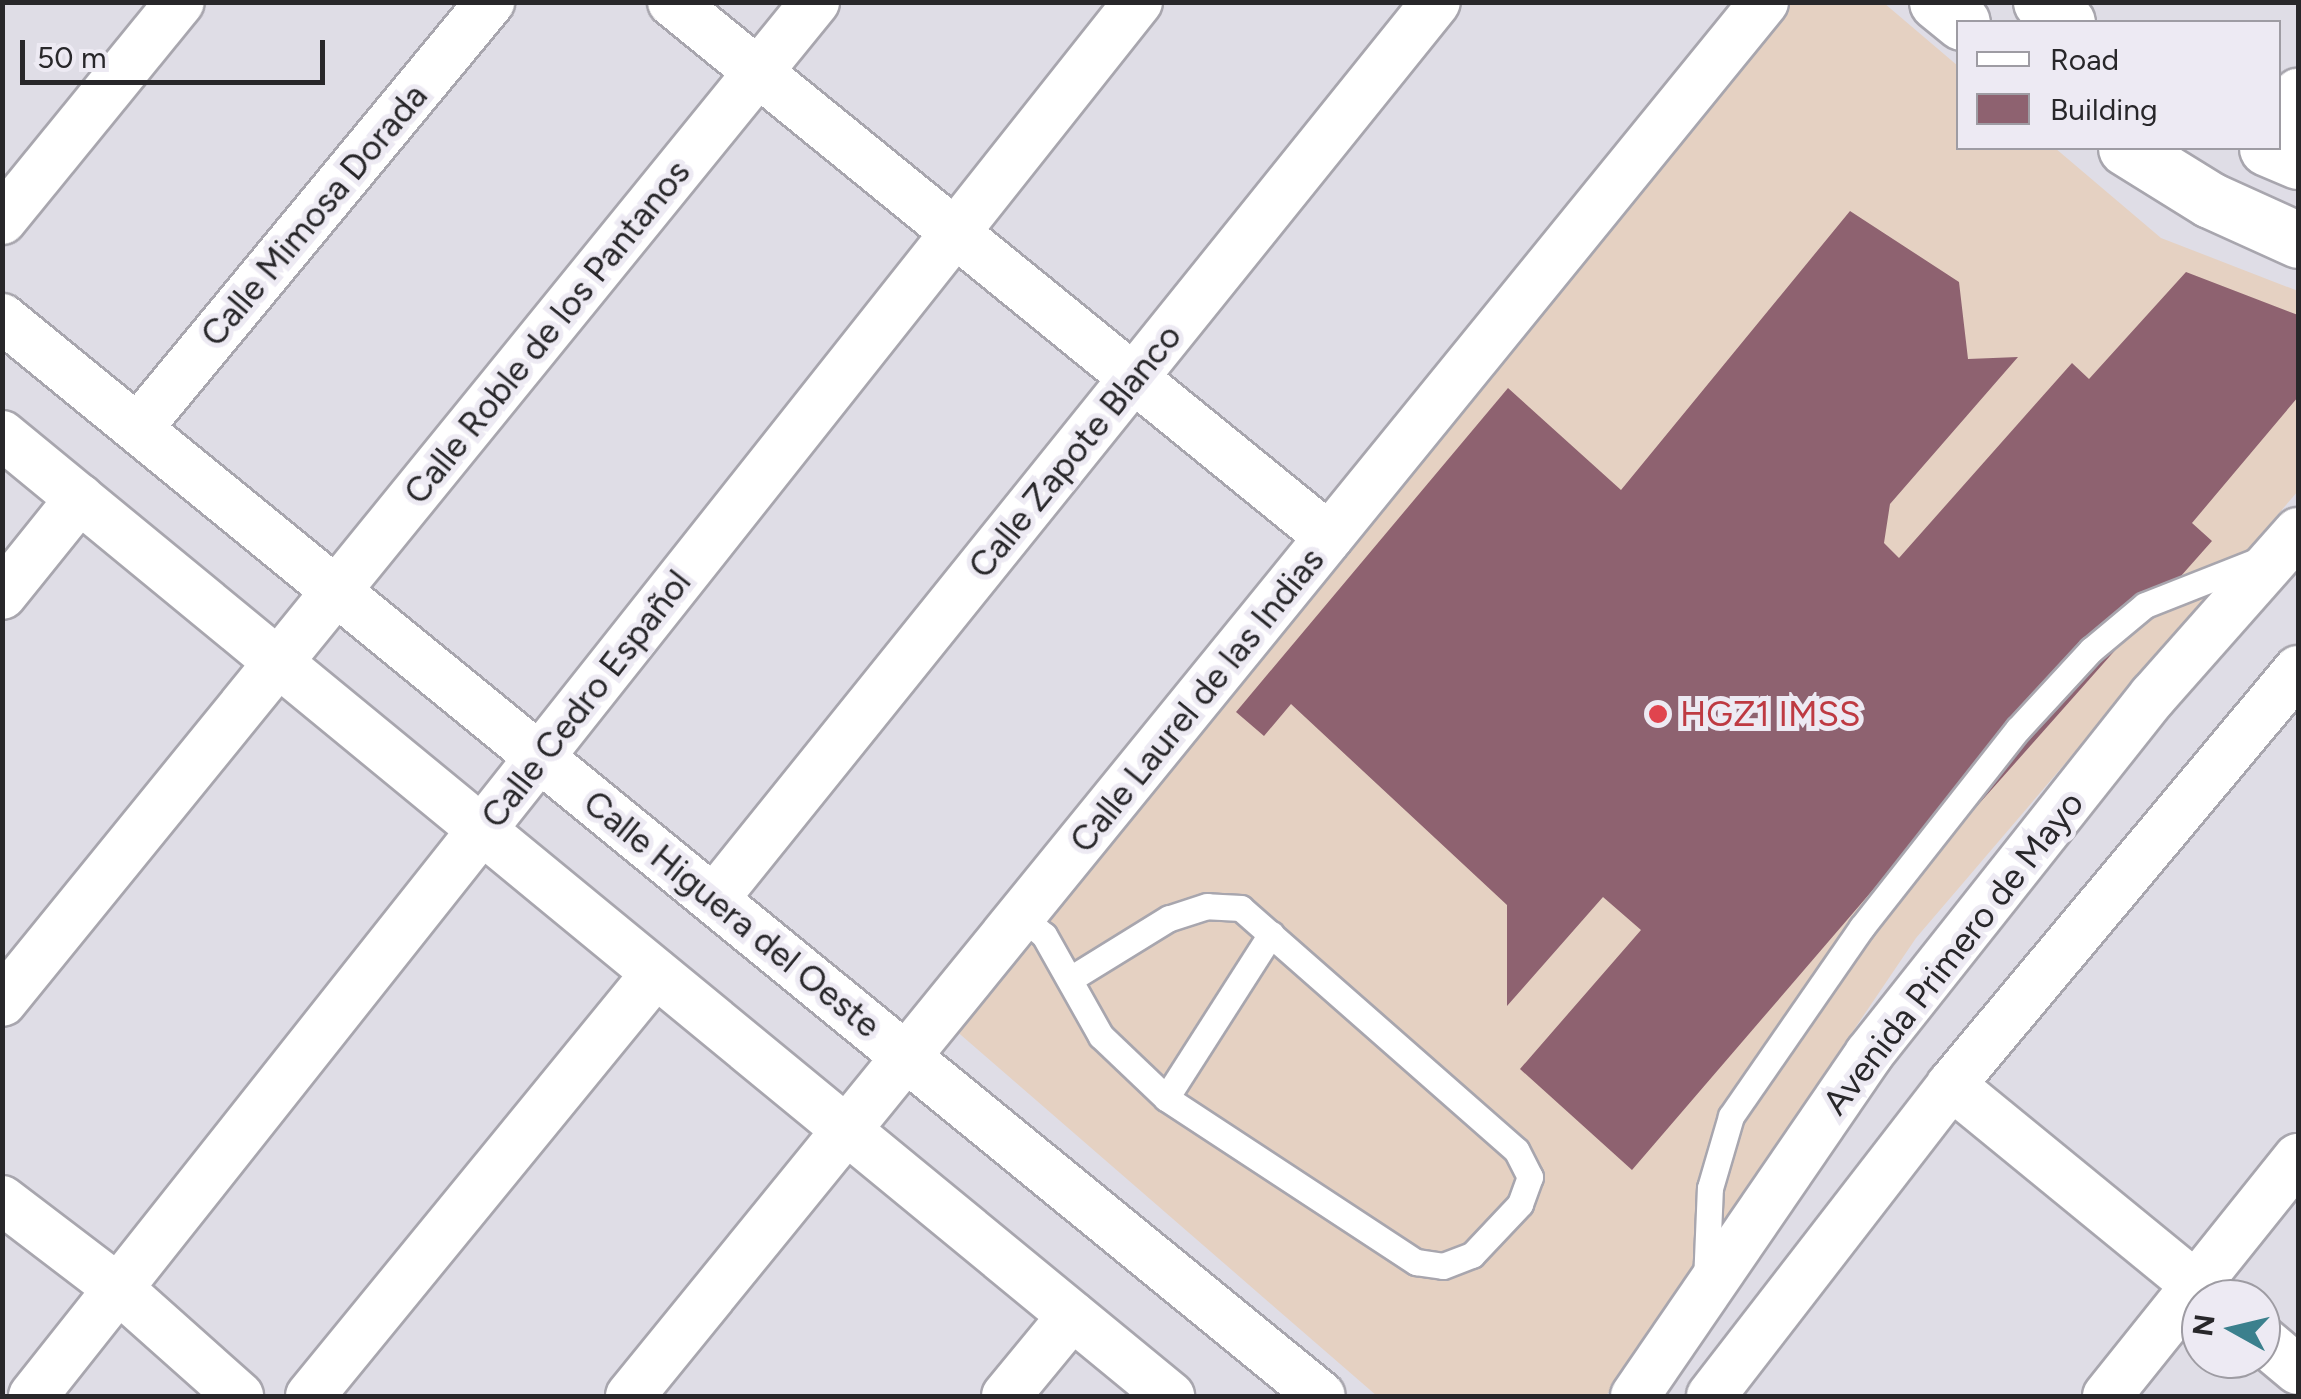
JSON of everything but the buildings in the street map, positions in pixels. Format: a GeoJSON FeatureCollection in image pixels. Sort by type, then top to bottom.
{"type":"FeatureCollection","features":[{"type":"Feature","properties":{"kind":"street"},"geometry":{"type":"LineString","coordinates":[[2,220],[180,2]]}},
{"type":"Feature","properties":{"kind":"street","name":"Calle Mimosa Dorada"},"geometry":{"type":"LineString","coordinates":[[138,428],[490,2]]}},
{"type":"Feature","properties":{"kind":"street"},"geometry":{"type":"LineString","coordinates":[[672,2],[1330,538]]}},
{"type":"Feature","properties":{"kind":"street","name":"Calle Roble de los Pantanos"},"geometry":{"type":"LineString","coordinates":[[2,1002],[815,2]]}},
{"type":"Feature","properties":{"kind":"street","name":"Calle Cedro Español"},"geometry":{"type":"LineString","coordinates":[[33,1396],[1138,2]]}},
{"type":"Feature","properties":{"kind":"street","name":"Calle Zapote Blanco"},"geometry":{"type":"LineString","coordinates":[[714,900],[1436,2]]}},
{"type":"Feature","properties":{"kind":"street","name":"Calle Laurel de las Indias"},"geometry":{"type":"LineString","coordinates":[[630,1396],[1764,2]]}},
{"type":"Feature","properties":{"kind":"street"},"geometry":{"type":"LineString","coordinates":[[1938,2],[1960,20]]}},
{"type":"Feature","properties":{"kind":"street"},"geometry":{"type":"LineString","coordinates":[[2281,112],[2298,93]]}},
{"type":"Feature","properties":{"kind":"street"},"geometry":{"type":"LineString","coordinates":[[2129,150],[2210,200],[2298,240]]}},
{"type":"Feature","properties":{"kind":"street"},"geometry":{"type":"LineString","coordinates":[[2273,150],[2298,161]]}},
{"type":"Feature","properties":{"kind":"street","name":"Calle Higuera del Oeste"},"geometry":{"type":"LineString","coordinates":[[2,318],[1321,1396]]}},
{"type":"Feature","properties":{"kind":"street"},"geometry":{"type":"LineString","coordinates":[[2,434],[1170,1396]]}},
{"type":"Feature","properties":{"kind":"street"},"geometry":{"type":"LineString","coordinates":[[2,596],[80,498]]}},
{"type":"Feature","properties":{"kind":"street","name":"Avenida Primero de Mayo"},"geometry":{"type":"LineString","coordinates":[[1654,1389],[1706,1292],[1869,1054],[2153,696],[2289,542]]}},
{"type":"Feature","properties":{"kind":"street"},"geometry":{"type":"LineString","coordinates":[[1710,1396],[1950,1085],[2298,670]]}},
{"type":"Feature","properties":{"kind":"street"},"geometry":{"type":"LineString","coordinates":[[310,1396],[656,973]]}},
{"type":"Feature","properties":{"kind":"street"},"geometry":{"type":"LineString","coordinates":[[1950,1085],[2188,1279]]}},
{"type":"Feature","properties":{"kind":"street"},"geometry":{"type":"LineString","coordinates":[[2213,1279],[2298,1158]]}},
{"type":"Feature","properties":{"kind":"street"},"geometry":{"type":"LineString","coordinates":[[2,1200],[119,1289],[240,1396]]}},
{"type":"Feature","properties":{"kind":"street"},"geometry":{"type":"LineString","coordinates":[[1006,1396],[1072,1316]]}},
{"type":"Feature","properties":{"kind":"street"},"geometry":{"type":"LineString","coordinates":[[2107,1396],[2181,1317]]}},
{"type":"Feature","properties":{"kind":"lane"},"geometry":{"type":"LineString","coordinates":[[1706,1292],[1710,1188],[1730,1116],[1862,928],[2018,729],[2091,650],[2145,605],[2289,542]]}},
{"type":"Feature","properties":{"kind":"lane"},"geometry":{"type":"LineString","coordinates":[[1021,916],[1044,935],[1072,978],[1101,1036],[1166,1098],[1416,1262],[1443,1266],[1472,1255],[1520,1204],[1530,1176],[1516,1150],[1241,908],[1207,906],[1169,918],[1072,978]]}},
{"type":"Feature","properties":{"kind":"lane"},"geometry":{"type":"LineString","coordinates":[[1166,1098],[1271,934]]}},
{"type":"Feature","properties":{"kind":"shaded area","name":"HGZ1 IMSS"},"geometry":{"type":"Polygon","coordinates":[[[1783,3],[1884,3],[1956,64],[1956,150],[2057,150],[2161,238],[2298,291],[2298,491],[1916,938],[1606,1396],[1377,1396],[954,1029],[1783,3]]]}},
{"type":"Feature","properties":{"kind":"place","name":"HGZ1 IMSS"},"geometry":{"type":"Point","coordinates":[1658,714]}}]}
